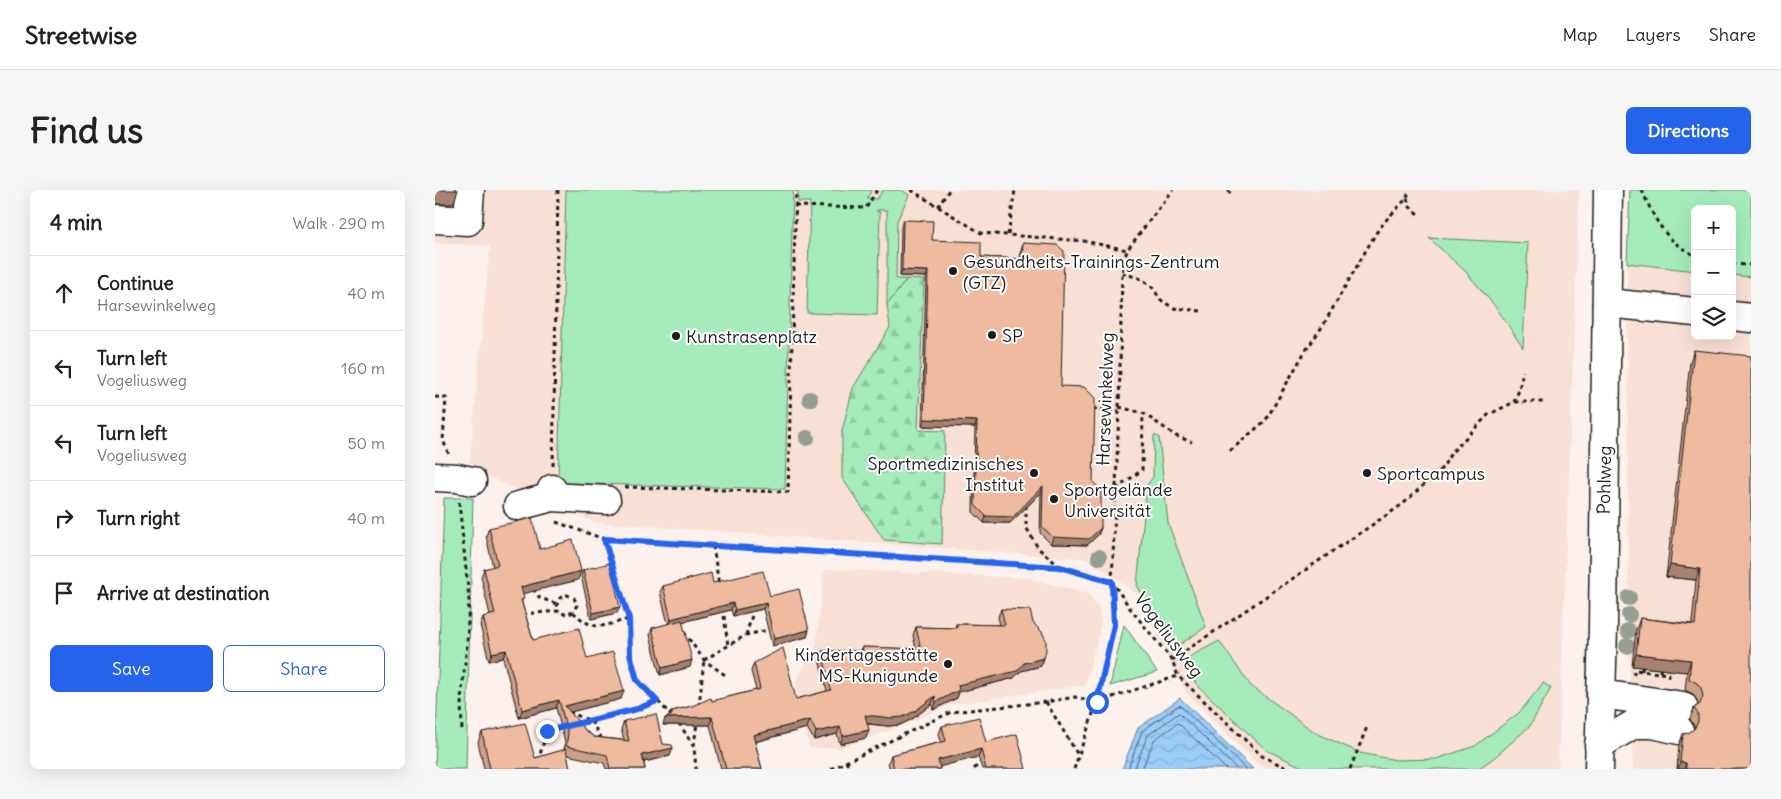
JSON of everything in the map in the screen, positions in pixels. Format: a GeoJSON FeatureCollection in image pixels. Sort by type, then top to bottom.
{"type":"FeatureCollection","features":[{"type":"Feature","properties":{"kind":"street"},"geometry":{"type":"LineString","coordinates":[[435,219],[467,221],[470,190]]}},
{"type":"Feature","properties":{"kind":"street","name":"Pohlweg"},"geometry":{"type":"LineString","coordinates":[[1599,757],[1607,303],[1607,190]]}},
{"type":"Feature","properties":{"kind":"street"},"geometry":{"type":"LineString","coordinates":[[1607,303],[1691,312]]}},
{"type":"Feature","properties":{"kind":"street"},"geometry":{"type":"LineString","coordinates":[[1736,316],[1751,318]]}},
{"type":"Feature","properties":{"kind":"street"},"geometry":{"type":"LineString","coordinates":[[518,506],[552,493],[613,493]]}},
{"type":"Feature","properties":{"kind":"street"},"geometry":{"type":"LineString","coordinates":[[1599,757],[1634,724],[1653,724],[1681,718],[1601,694]]}},
{"type":"Feature","properties":{"kind":"path"},"geometry":{"type":"LineString","coordinates":[[552,493],[558,190]]}},
{"type":"Feature","properties":{"kind":"path"},"geometry":{"type":"LineString","coordinates":[[613,493],[788,492],[795,190]]}},
{"type":"Feature","properties":{"kind":"path"},"geometry":{"type":"LineString","coordinates":[[795,206],[866,208],[877,190]]}},
{"type":"Feature","properties":{"kind":"path"},"geometry":{"type":"LineString","coordinates":[[911,190],[981,233],[1084,241],[1127,250]]}},
{"type":"Feature","properties":{"kind":"path"},"geometry":{"type":"LineString","coordinates":[[938,207],[949,190]]}},
{"type":"Feature","properties":{"kind":"path"},"geometry":{"type":"LineString","coordinates":[[1008,235],[1015,190]]}},
{"type":"Feature","properties":{"kind":"path","name":"Harsewinkelweg"},"geometry":{"type":"LineString","coordinates":[[1073,769],[1097,702],[1114,625],[1112,582],[1122,273],[1127,250],[1173,190]]}},
{"type":"Feature","properties":{"kind":"path"},"geometry":{"type":"LineString","coordinates":[[1228,190],[1231,195]]}},
{"type":"Feature","properties":{"kind":"path"},"geometry":{"type":"LineString","coordinates":[[1409,190],[1407,198],[1409,206],[1419,215]]}},
{"type":"Feature","properties":{"kind":"path"},"geometry":{"type":"LineString","coordinates":[[1642,190],[1659,225],[1671,241],[1691,253]]}},
{"type":"Feature","properties":{"kind":"path"},"geometry":{"type":"LineString","coordinates":[[1230,450],[1265,420],[1304,353],[1322,327],[1376,232],[1407,198]]}},
{"type":"Feature","properties":{"kind":"path"},"geometry":{"type":"LineString","coordinates":[[1736,264],[1751,265]]}},
{"type":"Feature","properties":{"kind":"path"},"geometry":{"type":"LineString","coordinates":[[1122,273],[1142,279],[1153,287],[1161,300],[1173,308],[1202,310]]}},
{"type":"Feature","properties":{"kind":"path"},"geometry":{"type":"LineString","coordinates":[[1514,402],[1523,371]]}},
{"type":"Feature","properties":{"kind":"path"},"geometry":{"type":"LineString","coordinates":[[435,397],[446,398],[443,440]]}},
{"type":"Feature","properties":{"kind":"path"},"geometry":{"type":"LineString","coordinates":[[1172,660],[1403,504],[1443,466],[1451,453],[1488,415],[1514,402],[1545,402]]}},
{"type":"Feature","properties":{"kind":"path"},"geometry":{"type":"LineString","coordinates":[[1093,409],[1119,409],[1143,413],[1176,436],[1192,442]]}},
{"type":"Feature","properties":{"kind":"path"},"geometry":{"type":"LineString","coordinates":[[1116,489],[1142,470],[1143,413]]}},
{"type":"Feature","properties":{"kind":"path"},"geometry":{"type":"LineString","coordinates":[[455,479],[469,598],[467,644],[461,700],[462,731]]}},
{"type":"Feature","properties":{"kind":"path"},"geometry":{"type":"LineString","coordinates":[[1026,502],[1026,527],[1038,548],[1060,567]]}},
{"type":"Feature","properties":{"kind":"path"},"geometry":{"type":"LineString","coordinates":[[694,747],[679,722],[637,680],[630,654],[629,619],[604,539],[1060,567],[1112,582]]}},
{"type":"Feature","properties":{"kind":"path"},"geometry":{"type":"LineString","coordinates":[[713,546],[720,591]]}},
{"type":"Feature","properties":{"kind":"path","name":"Vogeliusweg"},"geometry":{"type":"LineString","coordinates":[[1112,582],[1132,611],[1172,660],[1178,676],[1261,756],[1289,769]]}},
{"type":"Feature","properties":{"kind":"path"},"geometry":{"type":"LineString","coordinates":[[529,583],[540,598],[557,604]]}},
{"type":"Feature","properties":{"kind":"path"},"geometry":{"type":"LineString","coordinates":[[520,614],[559,611],[566,615],[573,612],[577,605],[574,598],[567,595],[560,598],[557,604],[559,611]]}},
{"type":"Feature","properties":{"kind":"path"},"geometry":{"type":"LineString","coordinates":[[721,600],[728,646]]}},
{"type":"Feature","properties":{"kind":"path"},"geometry":{"type":"LineString","coordinates":[[573,612],[583,621],[597,627],[629,619]]}},
{"type":"Feature","properties":{"kind":"path"},"geometry":{"type":"LineString","coordinates":[[746,635],[753,612]]}},
{"type":"Feature","properties":{"kind":"path"},"geometry":{"type":"LineString","coordinates":[[679,626],[704,660],[728,677]]}},
{"type":"Feature","properties":{"kind":"path"},"geometry":{"type":"LineString","coordinates":[[704,660],[746,635],[768,630]]}},
{"type":"Feature","properties":{"kind":"path"},"geometry":{"type":"LineString","coordinates":[[1642,671],[1644,654]]}},
{"type":"Feature","properties":{"kind":"path"},"geometry":{"type":"LineString","coordinates":[[698,708],[704,660]]}},
{"type":"Feature","properties":{"kind":"path"},"geometry":{"type":"LineString","coordinates":[[1650,672],[1651,664]]}},
{"type":"Feature","properties":{"kind":"path"},"geometry":{"type":"LineString","coordinates":[[1660,673],[1661,665]]}},
{"type":"Feature","properties":{"kind":"path"},"geometry":{"type":"LineString","coordinates":[[1640,676],[1634,675],[1634,670],[1669,674],[1668,677]]}},
{"type":"Feature","properties":{"kind":"path"},"geometry":{"type":"LineString","coordinates":[[831,769],[951,712],[1075,697],[1097,702],[1178,676]]}},
{"type":"Feature","properties":{"kind":"path"},"geometry":{"type":"LineString","coordinates":[[536,766],[547,731],[637,709],[657,701]]}},
{"type":"Feature","properties":{"kind":"path"},"geometry":{"type":"LineString","coordinates":[[1046,702],[1078,755]]}},
{"type":"Feature","properties":{"kind":"path"},"geometry":{"type":"LineString","coordinates":[[564,710],[591,721],[606,746]]}},
{"type":"Feature","properties":{"kind":"path"},"geometry":{"type":"LineString","coordinates":[[697,718],[694,747],[697,769]]}},
{"type":"Feature","properties":{"kind":"path"},"geometry":{"type":"LineString","coordinates":[[1350,769],[1367,727]]}},
{"type":"Feature","properties":{"kind":"path"},"geometry":{"type":"LineString","coordinates":[[846,762],[849,769]]}},
{"type":"Feature","properties":{"kind":"path"},"geometry":{"type":"LineString","coordinates":[[974,769],[980,763]]}},
{"type":"Feature","properties":{"kind":"shaded area","name":"Sportgelände Universität"},"geometry":{"type":"Polygon","coordinates":[[[435,190],[1579,190],[1558,769],[1271,769],[1257,763],[1187,694],[1137,594],[1089,559],[594,522],[486,476],[469,471],[490,246],[435,243],[435,190]]]}},
{"type":"Feature","properties":{"kind":"shaded area"},"geometry":{"type":"Polygon","coordinates":[[[1627,263],[1691,271],[1691,340],[1736,340],[1736,275],[1751,277],[1751,769],[1633,769],[1629,643],[1627,263]]]}},
{"type":"Feature","properties":{"kind":"shaded area","name":"Kindertagesstätte MS-Kunigunde"},"geometry":{"type":"Polygon","coordinates":[[[824,569],[1027,578],[1087,593],[1100,610],[1101,625],[1085,685],[949,705],[908,723],[841,748],[809,748],[795,682],[816,646],[824,569]]]}},
{"type":"Feature","properties":{"kind":"green space","name":"Kunstrasenplatz"},"geometry":{"type":"Polygon","coordinates":[[[566,190],[793,190],[785,489],[558,483],[566,190]]]}},
{"type":"Feature","properties":{"kind":"green space"},"geometry":{"type":"Polygon","coordinates":[[[798,190],[872,190],[867,198],[877,199],[883,190],[902,190],[909,195],[897,221],[896,279],[907,279],[887,305],[887,210],[877,210],[877,212],[880,212],[877,315],[807,313],[810,202],[798,202],[798,190]]]}},
{"type":"Feature","properties":{"kind":"green space"},"geometry":{"type":"Polygon","coordinates":[[[1630,190],[1751,190],[1751,277],[1736,275],[1736,205],[1691,205],[1691,271],[1627,263],[1630,190]]]}},
{"type":"Feature","properties":{"kind":"green space"},"geometry":{"type":"Polygon","coordinates":[[[1429,238],[1528,243],[1523,348],[1498,310],[1467,273],[1429,238]]]}},
{"type":"Feature","properties":{"kind":"green space"},"geometry":{"type":"Polygon","coordinates":[[[907,279],[924,280],[918,430],[945,431],[942,544],[884,540],[842,478],[842,431],[853,388],[890,327],[887,305],[907,279]]]}},
{"type":"Feature","properties":{"kind":"green space"},"geometry":{"type":"Polygon","coordinates":[[[1154,435],[1159,437],[1168,523],[1206,627],[1173,649],[1137,585],[1147,485],[1153,477],[1154,435]]]}},
{"type":"Feature","properties":{"kind":"green space"},"geometry":{"type":"Polygon","coordinates":[[[444,498],[473,498],[466,769],[435,769],[444,498]]]}},
{"type":"Feature","properties":{"kind":"green space"},"geometry":{"type":"Polygon","coordinates":[[[1124,625],[1157,672],[1110,686],[1124,625]]]}},
{"type":"Feature","properties":{"kind":"green space"},"geometry":{"type":"Polygon","coordinates":[[[1219,641],[1251,686],[1316,733],[1360,753],[1396,760],[1436,759],[1475,746],[1520,712],[1543,683],[1551,688],[1530,726],[1495,757],[1478,769],[1310,769],[1266,750],[1197,685],[1182,661],[1219,641]]]}},
{"type":"Feature","properties":{"kind":"water"},"geometry":{"type":"Polygon","coordinates":[[[1180,698],[1253,769],[1122,769],[1138,728],[1180,698]]]}},
{"type":"Feature","properties":{"kind":"building","name":"SP"},"geometry":{"type":"Polygon","coordinates":[[[903,220],[933,221],[932,240],[981,242],[981,257],[1022,259],[1023,243],[1057,245],[1064,251],[1061,386],[1084,387],[1095,398],[1093,482],[1101,490],[1101,528],[1089,539],[1053,537],[1042,527],[1043,486],[1013,517],[986,516],[975,505],[977,421],[924,419],[928,271],[902,270],[903,220]]]}},
{"type":"Feature","properties":{"kind":"building"},"geometry":{"type":"Polygon","coordinates":[[[1694,350],[1751,356],[1751,769],[1686,769],[1686,763],[1680,762],[1683,734],[1694,729],[1698,722],[1698,714],[1694,708],[1700,704],[1703,696],[1701,688],[1697,683],[1689,679],[1691,660],[1636,654],[1640,618],[1695,625],[1700,569],[1670,565],[1694,350]]]}},
{"type":"Feature","properties":{"kind":"building"},"geometry":{"type":"Polygon","coordinates":[[[532,518],[540,549],[573,540],[581,571],[521,587],[524,599],[521,600],[533,640],[579,628],[587,659],[613,652],[624,691],[565,706],[586,731],[594,737],[629,741],[624,721],[656,714],[663,744],[672,745],[673,748],[642,755],[645,769],[610,769],[607,755],[566,746],[568,734],[559,700],[522,710],[506,650],[492,653],[483,617],[495,614],[484,569],[498,565],[489,528],[532,518]]]}},
{"type":"Feature","properties":{"kind":"building"},"geometry":{"type":"Polygon","coordinates":[[[610,563],[620,607],[593,613],[583,570],[610,563]]]}},
{"type":"Feature","properties":{"kind":"building"},"geometry":{"type":"Polygon","coordinates":[[[763,571],[770,596],[799,589],[809,630],[774,639],[766,603],[735,610],[733,603],[671,619],[663,586],[711,573],[713,583],[763,571]]]}},
{"type":"Feature","properties":{"kind":"building"},"geometry":{"type":"Polygon","coordinates":[[[1001,609],[1030,610],[1033,623],[1042,632],[1046,640],[1044,658],[1024,663],[1017,671],[958,685],[959,690],[936,702],[935,696],[915,711],[903,717],[891,718],[865,715],[869,730],[843,736],[840,727],[816,732],[810,720],[753,735],[762,769],[726,769],[712,717],[665,718],[672,715],[672,711],[692,706],[711,698],[712,701],[760,689],[754,663],[783,648],[796,699],[831,690],[822,651],[863,651],[862,647],[921,649],[916,627],[957,628],[956,624],[1005,625],[1001,609]]]}},
{"type":"Feature","properties":{"kind":"building"},"geometry":{"type":"Polygon","coordinates":[[[682,620],[692,660],[662,668],[652,628],[682,620]]]}},
{"type":"Feature","properties":{"kind":"building"},"geometry":{"type":"Polygon","coordinates":[[[979,717],[986,742],[1017,734],[1026,769],[986,769],[981,749],[938,760],[940,769],[894,769],[891,755],[946,741],[942,726],[979,717]]]}},
{"type":"Feature","properties":{"kind":"building"},"geometry":{"type":"Polygon","coordinates":[[[525,723],[535,758],[566,749],[570,769],[490,769],[482,732],[525,723]]]}},
{"type":"Feature","properties":{"kind":"place","name":"Gesundheits-Trainings-Zentrum (GTZ)"},"geometry":{"type":"Point","coordinates":[953,271]}},
{"type":"Feature","properties":{"kind":"place","name":"SP"},"geometry":{"type":"Point","coordinates":[992,335]}},
{"type":"Feature","properties":{"kind":"place","name":"Kunstrasenplatz"},"geometry":{"type":"Point","coordinates":[676,336]}},
{"type":"Feature","properties":{"kind":"place","name":"Sportmedizinisches Institut"},"geometry":{"type":"Point","coordinates":[1034,473]}},
{"type":"Feature","properties":{"kind":"place","name":"Sportcampus"},"geometry":{"type":"Point","coordinates":[1367,473]}},
{"type":"Feature","properties":{"kind":"place","name":"Sportgelände Universität"},"geometry":{"type":"Point","coordinates":[1054,499]}},
{"type":"Feature","properties":{"kind":"place","name":"Kindertagesstätte MS-Kunigunde"},"geometry":{"type":"Point","coordinates":[948,664]}},
{"type":"Feature","properties":{"kind":"route"},"geometry":{"type":"LineString","coordinates":[[547,731],[637,709],[657,701],[637,680],[630,654],[629,619],[604,539],[1060,567],[1112,582],[1114,625],[1097,702]]}}]}
